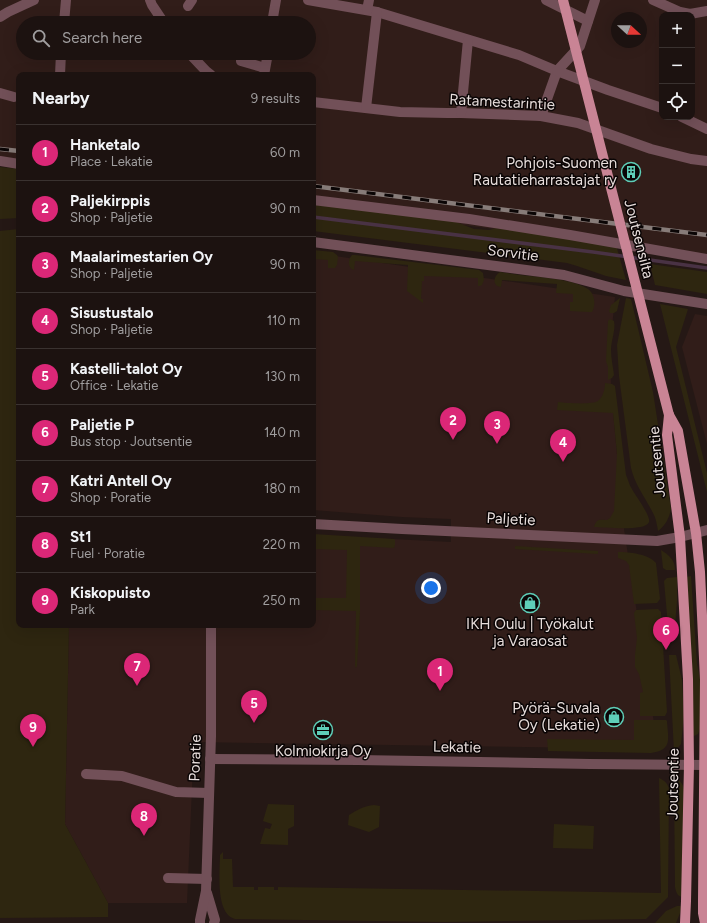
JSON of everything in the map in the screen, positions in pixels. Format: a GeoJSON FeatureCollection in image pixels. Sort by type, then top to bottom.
{"type":"FeatureCollection","features":[{"type":"Feature","properties":{"kind":"main road","name":"Joutsensilta"},"geometry":{"type":"LineString","coordinates":[[563,0],[669,415]]}},
{"type":"Feature","properties":{"kind":"main road","name":"Joutsentie"},"geometry":{"type":"LineString","coordinates":[[669,415],[678,431],[696,533],[700,572],[705,680],[703,913],[705,923]]}},
{"type":"Feature","properties":{"kind":"main road","name":"Joutsentie"},"geometry":{"type":"LineString","coordinates":[[669,415],[667,435],[680,537],[688,679],[689,765],[685,923]]}},
{"type":"Feature","properties":{"kind":"street"},"geometry":{"type":"LineString","coordinates":[[0,17],[34,0]]}},
{"type":"Feature","properties":{"kind":"street"},"geometry":{"type":"LineString","coordinates":[[65,16],[66,0]]}},
{"type":"Feature","properties":{"kind":"street"},"geometry":{"type":"LineString","coordinates":[[150,0],[159,16]]}},
{"type":"Feature","properties":{"kind":"street"},"geometry":{"type":"LineString","coordinates":[[273,16],[274,0]]}},
{"type":"Feature","properties":{"kind":"street"},"geometry":{"type":"LineString","coordinates":[[308,0],[368,5],[377,12],[519,55],[608,90],[659,107]]}},
{"type":"Feature","properties":{"kind":"street"},"geometry":{"type":"LineString","coordinates":[[546,0],[588,21]]}},
{"type":"Feature","properties":{"kind":"street"},"geometry":{"type":"LineString","coordinates":[[541,116],[557,71],[580,46],[596,0]]}},
{"type":"Feature","properties":{"kind":"street"},"geometry":{"type":"LineString","coordinates":[[653,0],[680,12],[690,14],[707,11]]}},
{"type":"Feature","properties":{"kind":"street"},"geometry":{"type":"LineString","coordinates":[[366,108],[377,12]]}},
{"type":"Feature","properties":{"kind":"street"},"geometry":{"type":"LineString","coordinates":[[461,113],[468,40]]}},
{"type":"Feature","properties":{"kind":"street"},"geometry":{"type":"LineString","coordinates":[[60,72],[61,60]]}},
{"type":"Feature","properties":{"kind":"street"},"geometry":{"type":"LineString","coordinates":[[196,60],[207,72]]}},
{"type":"Feature","properties":{"kind":"street"},"geometry":{"type":"LineString","coordinates":[[243,60],[265,72],[267,60]]}},
{"type":"Feature","properties":{"kind":"street"},"geometry":{"type":"LineString","coordinates":[[0,93],[14,97]]}},
{"type":"Feature","properties":{"kind":"street","name":"Ratamestarintie"},"geometry":{"type":"LineString","coordinates":[[316,102],[400,112],[541,116],[578,123],[651,149],[691,159],[707,161]]}},
{"type":"Feature","properties":{"kind":"street"},"geometry":{"type":"LineString","coordinates":[[689,120],[707,128]]}},
{"type":"Feature","properties":{"kind":"street"},"geometry":{"type":"LineString","coordinates":[[0,161],[16,164]]}},
{"type":"Feature","properties":{"kind":"street"},"geometry":{"type":"LineString","coordinates":[[316,200],[477,221],[570,235],[707,259]]}},
{"type":"Feature","properties":{"kind":"street","name":"Sorvitie"},"geometry":{"type":"LineString","coordinates":[[316,242],[564,275],[624,292],[707,304]]}},
{"type":"Feature","properties":{"kind":"street","name":"Paljetie"},"geometry":{"type":"LineString","coordinates":[[316,524],[651,541],[680,537],[707,530]]}},
{"type":"Feature","properties":{"kind":"street","name":"Poratie"},"geometry":{"type":"LineString","coordinates":[[200,923],[207,879],[212,628]]}},
{"type":"Feature","properties":{"kind":"street","name":"Lekatie"},"geometry":{"type":"LineString","coordinates":[[210,759],[704,765]]}},
{"type":"Feature","properties":{"kind":"street"},"geometry":{"type":"LineString","coordinates":[[86,774],[122,776],[176,792],[209,793]]}},
{"type":"Feature","properties":{"kind":"street"},"geometry":{"type":"LineString","coordinates":[[168,878],[207,879]]}},
{"type":"Feature","properties":{"kind":"street","name":"Poratie"},"geometry":{"type":"LineString","coordinates":[[206,891],[215,920],[214,923]]}},
{"type":"Feature","properties":{"kind":"shaded area"},"geometry":{"type":"Polygon","coordinates":[[[0,0],[707,0],[707,256],[316,206],[316,72],[16,72],[16,169],[0,166],[0,0]]]}},
{"type":"Feature","properties":{"kind":"shaded area"},"geometry":{"type":"Polygon","coordinates":[[[0,167],[16,169],[16,218],[0,219],[0,167]]]}},
{"type":"Feature","properties":{"kind":"shaded area"},"geometry":{"type":"Polygon","coordinates":[[[316,204],[451,220],[474,229],[489,230],[496,228],[616,245],[626,280],[606,276],[567,263],[316,231],[316,204]]]}},
{"type":"Feature","properties":{"kind":"shaded area"},"geometry":{"type":"Polygon","coordinates":[[[16,229],[16,628],[69,628],[65,824],[108,903],[108,917],[0,918],[0,231],[16,229]]]}},
{"type":"Feature","properties":{"kind":"shaded area"},"geometry":{"type":"Polygon","coordinates":[[[316,250],[333,252],[337,255],[337,265],[335,268],[328,268],[328,260],[316,259],[316,250]]]}},
{"type":"Feature","properties":{"kind":"shaded area"},"geometry":{"type":"Polygon","coordinates":[[[316,254],[615,297],[610,348],[611,388],[624,529],[658,749],[194,742],[187,903],[108,903],[65,824],[69,628],[316,628],[316,535],[451,542],[451,519],[316,510],[316,254]]]}},
{"type":"Feature","properties":{"kind":"shaded area"},"geometry":{"type":"Polygon","coordinates":[[[352,255],[479,270],[483,273],[484,280],[482,285],[478,286],[478,278],[424,276],[424,281],[422,281],[421,299],[423,299],[423,303],[407,291],[408,265],[355,261],[354,270],[349,265],[352,255]]]}},
{"type":"Feature","properties":{"kind":"shaded area"},"geometry":{"type":"Polygon","coordinates":[[[650,264],[707,272],[707,294],[655,285],[650,264]]]}},
{"type":"Feature","properties":{"kind":"shaded area"},"geometry":{"type":"Polygon","coordinates":[[[500,272],[571,282],[583,286],[592,294],[594,303],[592,312],[570,311],[570,302],[573,302],[573,294],[556,293],[557,284],[502,280],[501,287],[498,286],[494,281],[500,272]]]}},
{"type":"Feature","properties":{"kind":"shaded area"},"geometry":{"type":"Polygon","coordinates":[[[620,298],[617,311],[610,313],[609,311],[611,305],[620,298]]]}},
{"type":"Feature","properties":{"kind":"shaded area"},"geometry":{"type":"Polygon","coordinates":[[[626,298],[631,299],[653,392],[671,509],[667,521],[658,531],[654,515],[631,468],[619,376],[617,345],[626,298]]]}},
{"type":"Feature","properties":{"kind":"shaded area"},"geometry":{"type":"Polygon","coordinates":[[[660,304],[688,309],[676,347],[707,473],[707,492],[660,304]]]}},
{"type":"Feature","properties":{"kind":"shaded area"},"geometry":{"type":"Polygon","coordinates":[[[695,314],[707,316],[707,444],[682,347],[695,314]]]}},
{"type":"Feature","properties":{"kind":"shaded area"},"geometry":{"type":"Polygon","coordinates":[[[610,319],[614,321],[611,350],[614,375],[608,380],[608,367],[606,361],[608,321],[610,319]]]}},
{"type":"Feature","properties":{"kind":"shaded area"},"geometry":{"type":"Polygon","coordinates":[[[605,383],[615,386],[626,475],[649,519],[649,522],[646,525],[640,527],[594,527],[597,521],[607,520],[610,518],[614,511],[617,454],[613,413],[557,410],[558,402],[585,403],[598,401],[605,388],[605,383]]]}},
{"type":"Feature","properties":{"kind":"shaded area"},"geometry":{"type":"Polygon","coordinates":[[[316,534],[395,540],[394,548],[360,546],[360,611],[356,668],[356,611],[316,610],[316,598],[346,598],[347,550],[316,549],[316,534]]]}},
{"type":"Feature","properties":{"kind":"shaded area"},"geometry":{"type":"Polygon","coordinates":[[[515,546],[598,551],[598,554],[515,549],[515,546]]]}},
{"type":"Feature","properties":{"kind":"shaded area"},"geometry":{"type":"Polygon","coordinates":[[[661,550],[671,558],[674,563],[675,570],[666,570],[663,568],[661,550]]]}},
{"type":"Feature","properties":{"kind":"shaded area"},"geometry":{"type":"Polygon","coordinates":[[[618,552],[633,553],[649,557],[656,563],[660,599],[657,603],[634,604],[629,565],[626,561],[618,558],[618,552]]]}},
{"type":"Feature","properties":{"kind":"shaded area"},"geometry":{"type":"Polygon","coordinates":[[[691,576],[697,664],[701,684],[700,729],[698,734],[694,736],[686,577],[691,576]]]}},
{"type":"Feature","properties":{"kind":"shaded area"},"geometry":{"type":"Polygon","coordinates":[[[677,577],[675,626],[668,626],[664,581],[667,578],[677,577]]]}},
{"type":"Feature","properties":{"kind":"shaded area"},"geometry":{"type":"Polygon","coordinates":[[[658,609],[661,612],[667,712],[665,716],[640,716],[640,693],[643,692],[639,674],[635,667],[637,638],[634,613],[636,610],[658,609]]]}},
{"type":"Feature","properties":{"kind":"shaded area"},"geometry":{"type":"Polygon","coordinates":[[[669,655],[676,655],[682,680],[684,716],[681,744],[674,752],[669,655]]]}},
{"type":"Feature","properties":{"kind":"shaded area"},"geometry":{"type":"Polygon","coordinates":[[[634,720],[666,720],[668,743],[666,746],[658,752],[651,753],[548,751],[547,739],[634,740],[634,720]]]}},
{"type":"Feature","properties":{"kind":"shaded area"},"geometry":{"type":"Polygon","coordinates":[[[674,777],[683,785],[684,789],[682,897],[677,894],[675,887],[674,777]]]}},
{"type":"Feature","properties":{"kind":"shaded area"},"geometry":{"type":"Polygon","coordinates":[[[659,778],[666,782],[669,790],[668,897],[646,919],[444,922],[235,919],[224,909],[221,901],[219,881],[220,855],[223,852],[223,859],[232,859],[233,887],[254,887],[254,890],[258,890],[258,887],[274,887],[274,890],[278,890],[278,887],[661,893],[659,778]]]}},
{"type":"Feature","properties":{"kind":"shaded area"},"geometry":{"type":"Polygon","coordinates":[[[268,804],[294,805],[294,826],[288,829],[288,845],[260,844],[265,828],[270,829],[272,824],[263,821],[268,804]]]}},
{"type":"Feature","properties":{"kind":"shaded area"},"geometry":{"type":"Polygon","coordinates":[[[374,805],[380,806],[379,827],[369,832],[348,825],[349,815],[361,808],[374,805]]]}},
{"type":"Feature","properties":{"kind":"shaded area"},"geometry":{"type":"Polygon","coordinates":[[[554,824],[594,826],[593,849],[553,848],[554,824]]]}},
{"type":"Feature","properties":{"kind":"shaded area"},"geometry":{"type":"Polygon","coordinates":[[[677,906],[682,906],[676,923],[655,923],[666,911],[677,906]]]}},
{"type":"Feature","properties":{"kind":"waterway"},"geometry":{"type":"LineString","coordinates":[[316,217],[593,252],[707,268]]}},
{"type":"Feature","properties":{"kind":"railway"},"geometry":{"type":"LineString","coordinates":[[0,149],[16,151]]}},
{"type":"Feature","properties":{"kind":"railway"},"geometry":{"type":"LineString","coordinates":[[316,186],[707,235]]}},
{"type":"Feature","properties":{"kind":"place","name":"Pohjois-Suomen Rautatieharrastajat ry"},"geometry":{"type":"Point","coordinates":[631,172]}},
{"type":"Feature","properties":{"kind":"place","name":"Paljekirppis"},"geometry":{"type":"Point","coordinates":[453,440]}},
{"type":"Feature","properties":{"kind":"place","name":"Maalarimestarien Oy"},"geometry":{"type":"Point","coordinates":[497,444]}},
{"type":"Feature","properties":{"kind":"place","name":"Sisustustalo"},"geometry":{"type":"Point","coordinates":[563,462]}},
{"type":"Feature","properties":{"kind":"place","name":"IKH Oulu | Työkalut ja Varaosat"},"geometry":{"type":"Point","coordinates":[530,603]}},
{"type":"Feature","properties":{"kind":"place","name":"Paljetie P"},"geometry":{"type":"Point","coordinates":[666,650]}},
{"type":"Feature","properties":{"kind":"place","name":"Katri Antell Oy"},"geometry":{"type":"Point","coordinates":[137,686]}},
{"type":"Feature","properties":{"kind":"place","name":"Hanketalo"},"geometry":{"type":"Point","coordinates":[440,691]}},
{"type":"Feature","properties":{"kind":"place","name":"Pyörä-Suvala Oy (Lekatie)"},"geometry":{"type":"Point","coordinates":[614,717]}},
{"type":"Feature","properties":{"kind":"place","name":"Kastelli-talot Oy"},"geometry":{"type":"Point","coordinates":[254,723]}},
{"type":"Feature","properties":{"kind":"place","name":"Kolmiokirja Oy"},"geometry":{"type":"Point","coordinates":[323,730]}},
{"type":"Feature","properties":{"kind":"place","name":"Kiskopuisto"},"geometry":{"type":"Point","coordinates":[33,747]}},
{"type":"Feature","properties":{"kind":"place","name":"St1"},"geometry":{"type":"Point","coordinates":[144,836]}}]}
